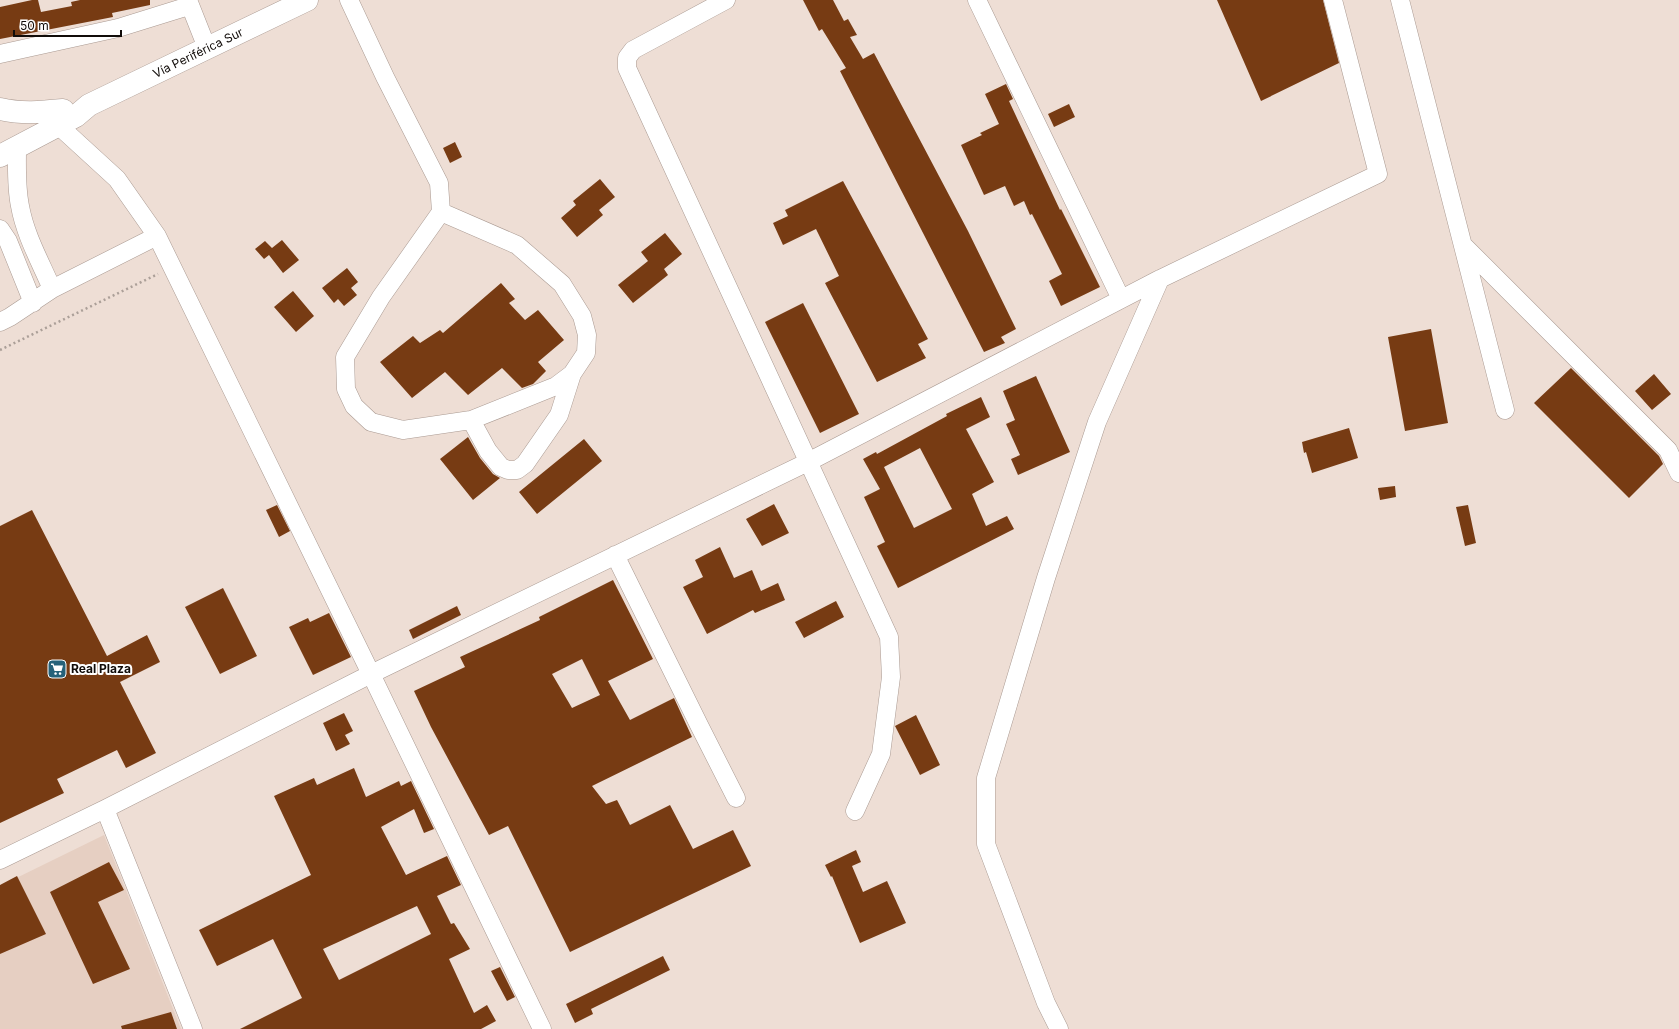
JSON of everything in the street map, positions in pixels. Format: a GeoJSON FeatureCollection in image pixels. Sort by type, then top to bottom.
{"type":"FeatureCollection","features":[{"type":"Feature","properties":{"kind":"highway","name":"Vía Periférica Sur"},"geometry":{"type":"LineString","coordinates":[[6,148],[61,118],[89,106],[307,0]]}},
{"type":"Feature","properties":{"kind":"highway"},"geometry":{"type":"LineString","coordinates":[[0,109],[36,113],[61,118]]}},
{"type":"Feature","properties":{"kind":"street"},"geometry":{"type":"LineString","coordinates":[[349,0],[385,77],[439,183],[441,212],[381,297],[345,357],[346,388],[354,406],[371,422],[403,430],[471,420],[556,386],[572,374]]}},
{"type":"Feature","properties":{"kind":"street"},"geometry":{"type":"LineString","coordinates":[[726,0],[633,50],[627,58],[627,68],[889,637],[891,677],[881,754],[855,810]]}},
{"type":"Feature","properties":{"kind":"street"},"geometry":{"type":"LineString","coordinates":[[977,0],[1121,299]]}},
{"type":"Feature","properties":{"kind":"street"},"geometry":{"type":"LineString","coordinates":[[0,860],[105,809],[371,674],[808,462],[1160,279],[1378,174],[1333,0]]}},
{"type":"Feature","properties":{"kind":"street"},"geometry":{"type":"LineString","coordinates":[[1400,0],[1505,410]]}},
{"type":"Feature","properties":{"kind":"street"},"geometry":{"type":"LineString","coordinates":[[0,54],[118,28],[188,3],[207,48]]}},
{"type":"Feature","properties":{"kind":"street"},"geometry":{"type":"LineString","coordinates":[[61,118],[117,179],[157,236],[371,674],[542,1029]]}},
{"type":"Feature","properties":{"kind":"street"},"geometry":{"type":"LineString","coordinates":[[6,148],[17,178],[20,206],[26,229],[52,289]]}},
{"type":"Feature","properties":{"kind":"street"},"geometry":{"type":"LineString","coordinates":[[441,212],[517,245],[562,284],[582,316],[587,335],[586,352],[572,374],[559,415],[525,464],[517,470],[501,468],[488,451],[471,420]]}},
{"type":"Feature","properties":{"kind":"street"},"geometry":{"type":"LineString","coordinates":[[0,229],[8,241],[33,303]]}},
{"type":"Feature","properties":{"kind":"street"},"geometry":{"type":"LineString","coordinates":[[0,322],[33,303],[52,289],[157,236]]}},
{"type":"Feature","properties":{"kind":"street"},"geometry":{"type":"LineString","coordinates":[[1463,245],[1668,450],[1679,473]]}},
{"type":"Feature","properties":{"kind":"street"},"geometry":{"type":"LineString","coordinates":[[1059,1029],[1046,1003],[986,844],[986,778],[1046,578],[1097,422],[1160,279]]}},
{"type":"Feature","properties":{"kind":"street"},"geometry":{"type":"LineString","coordinates":[[615,555],[736,798]]}},
{"type":"Feature","properties":{"kind":"street"},"geometry":{"type":"LineString","coordinates":[[105,809],[193,1029]]}},
{"type":"Feature","properties":{"kind":"path"},"geometry":{"type":"LineString","coordinates":[[0,350],[172,268]]}},
{"type":"Feature","properties":{"kind":"shaded area"},"geometry":{"type":"Polygon","coordinates":[[[104,835],[181,1029],[0,1029],[0,886],[104,835]]]}},
{"type":"Feature","properties":{"kind":"building"},"geometry":{"type":"Polygon","coordinates":[[[38,0],[41,12],[72,6],[71,2],[80,0],[150,0],[150,5],[112,13],[113,17],[0,39],[0,7],[38,0]]]}},
{"type":"Feature","properties":{"kind":"building"},"geometry":{"type":"Polygon","coordinates":[[[803,0],[833,0],[844,21],[848,19],[857,35],[850,37],[863,59],[874,53],[968,231],[1016,329],[1001,337],[1005,343],[984,352],[840,71],[846,68],[822,29],[819,31],[803,0]]]}},
{"type":"Feature","properties":{"kind":"building"},"geometry":{"type":"Polygon","coordinates":[[[1217,0],[1323,0],[1339,63],[1261,101],[1217,0]]]}},
{"type":"Feature","properties":{"kind":"building"},"geometry":{"type":"Polygon","coordinates":[[[1006,84],[1013,99],[1009,101],[1060,210],[1061,209],[1100,287],[1061,306],[1049,281],[1062,274],[1024,201],[1014,206],[1005,186],[984,195],[961,145],[982,135],[980,133],[999,124],[985,94],[1006,84]]]}},
{"type":"Feature","properties":{"kind":"building"},"geometry":{"type":"Polygon","coordinates":[[[1069,104],[1075,117],[1054,127],[1048,114],[1069,104]]]}},
{"type":"Feature","properties":{"kind":"building"},"geometry":{"type":"Polygon","coordinates":[[[455,142],[462,157],[450,163],[443,148],[455,142]]]}},
{"type":"Feature","properties":{"kind":"building"},"geometry":{"type":"Polygon","coordinates":[[[600,179],[615,197],[599,210],[603,215],[577,237],[561,218],[576,205],[573,201],[600,179]]]}},
{"type":"Feature","properties":{"kind":"building"},"geometry":{"type":"Polygon","coordinates":[[[843,181],[928,339],[918,344],[926,358],[877,382],[825,283],[839,276],[816,229],[783,245],[773,223],[788,216],[785,210],[843,181]]]}},
{"type":"Feature","properties":{"kind":"building"},"geometry":{"type":"Polygon","coordinates":[[[665,233],[682,254],[664,269],[668,275],[633,303],[618,285],[648,261],[641,252],[665,233]]]}},
{"type":"Feature","properties":{"kind":"building"},"geometry":{"type":"Polygon","coordinates":[[[282,240],[299,260],[283,273],[269,255],[264,259],[255,249],[265,241],[272,248],[282,240]]]}},
{"type":"Feature","properties":{"kind":"building"},"geometry":{"type":"Polygon","coordinates":[[[347,268],[358,282],[351,288],[357,295],[344,306],[338,299],[334,303],[322,288],[347,268]]]}},
{"type":"Feature","properties":{"kind":"building"},"geometry":{"type":"Polygon","coordinates":[[[501,283],[515,299],[509,303],[525,320],[538,310],[564,340],[538,362],[546,371],[533,384],[522,388],[502,368],[468,395],[445,372],[412,398],[380,362],[413,336],[420,343],[440,330],[443,333],[501,283]]]}},
{"type":"Feature","properties":{"kind":"building"},"geometry":{"type":"Polygon","coordinates":[[[293,291],[314,316],[296,332],[274,307],[293,291]]]}},
{"type":"Feature","properties":{"kind":"building"},"geometry":{"type":"Polygon","coordinates":[[[803,303],[859,414],[820,433],[765,322],[803,303]]]}},
{"type":"Feature","properties":{"kind":"building"},"geometry":{"type":"Polygon","coordinates":[[[1431,329],[1448,423],[1405,431],[1388,337],[1431,329]]]}},
{"type":"Feature","properties":{"kind":"building"},"geometry":{"type":"Polygon","coordinates":[[[1571,368],[1659,456],[1663,464],[1629,498],[1534,403],[1571,368]]]}},
{"type":"Feature","properties":{"kind":"building"},"geometry":{"type":"Polygon","coordinates":[[[1654,374],[1671,394],[1652,410],[1635,391],[1654,374]]]}},
{"type":"Feature","properties":{"kind":"building"},"geometry":{"type":"Polygon","coordinates":[[[1036,376],[1070,452],[1018,475],[1011,459],[1020,455],[1006,424],[1015,420],[1003,391],[1036,376]]]}},
{"type":"Feature","properties":{"kind":"building"},"geometry":{"type":"Polygon","coordinates":[[[981,397],[990,417],[966,429],[994,482],[972,494],[986,526],[1007,516],[1014,529],[898,588],[877,546],[885,542],[864,497],[880,489],[863,459],[876,452],[877,454],[947,416],[946,414],[981,397]],[[920,448],[884,467],[914,528],[952,509],[920,448]]]}},
{"type":"Feature","properties":{"kind":"building"},"geometry":{"type":"Polygon","coordinates":[[[1349,428],[1358,458],[1312,473],[1306,452],[1304,453],[1302,442],[1349,428]]]}},
{"type":"Feature","properties":{"kind":"building"},"geometry":{"type":"Polygon","coordinates":[[[468,437],[480,458],[493,474],[500,478],[473,500],[440,459],[468,437]]]}},
{"type":"Feature","properties":{"kind":"building"},"geometry":{"type":"Polygon","coordinates":[[[584,439],[602,461],[537,514],[519,492],[584,439]]]}},
{"type":"Feature","properties":{"kind":"building"},"geometry":{"type":"Polygon","coordinates":[[[1395,486],[1396,497],[1380,500],[1378,488],[1395,486]]]}},
{"type":"Feature","properties":{"kind":"building"},"geometry":{"type":"Polygon","coordinates":[[[774,504],[789,533],[762,546],[746,519],[774,504]]]}},
{"type":"Feature","properties":{"kind":"building"},"geometry":{"type":"Polygon","coordinates":[[[277,505],[290,531],[279,537],[266,510],[277,505]]]}},
{"type":"Feature","properties":{"kind":"building"},"geometry":{"type":"Polygon","coordinates":[[[1468,505],[1476,543],[1465,546],[1456,507],[1468,505]]]}},
{"type":"Feature","properties":{"kind":"building","name":"Real Plaza"},"geometry":{"type":"Polygon","coordinates":[[[32,510],[107,656],[147,635],[160,662],[120,682],[156,753],[126,768],[117,750],[57,779],[64,793],[0,823],[0,526],[32,510]]]}},
{"type":"Feature","properties":{"kind":"building"},"geometry":{"type":"Polygon","coordinates":[[[720,547],[734,578],[752,570],[761,591],[778,583],[785,600],[755,613],[753,610],[707,634],[683,587],[703,577],[695,560],[720,547]]]}},
{"type":"Feature","properties":{"kind":"building"},"geometry":{"type":"Polygon","coordinates":[[[613,580],[653,659],[608,681],[630,720],[674,698],[692,737],[592,786],[606,804],[617,800],[630,825],[670,805],[693,849],[733,830],[751,866],[570,952],[508,826],[489,835],[431,727],[414,691],[465,667],[460,657],[540,620],[539,617],[613,580]],[[582,659],[552,674],[572,708],[600,695],[582,659]]]}},
{"type":"Feature","properties":{"kind":"building"},"geometry":{"type":"Polygon","coordinates":[[[223,588],[257,656],[220,674],[185,607],[223,588]]]}},
{"type":"Feature","properties":{"kind":"building"},"geometry":{"type":"Polygon","coordinates":[[[836,601],[844,617],[804,638],[795,622],[836,601]]]}},
{"type":"Feature","properties":{"kind":"building"},"geometry":{"type":"Polygon","coordinates":[[[457,606],[461,615],[413,639],[409,630],[457,606]]]}},
{"type":"Feature","properties":{"kind":"building"},"geometry":{"type":"Polygon","coordinates":[[[329,613],[351,657],[313,675],[289,627],[308,618],[310,622],[329,613]]]}},
{"type":"Feature","properties":{"kind":"building"},"geometry":{"type":"Polygon","coordinates":[[[344,713],[353,731],[345,735],[350,744],[336,751],[323,723],[344,713]]]}},
{"type":"Feature","properties":{"kind":"building"},"geometry":{"type":"Polygon","coordinates":[[[916,715],[940,765],[920,775],[895,726],[916,715]]]}},
{"type":"Feature","properties":{"kind":"building"},"geometry":{"type":"Polygon","coordinates":[[[354,768],[366,797],[399,781],[401,786],[411,781],[434,829],[424,833],[414,809],[381,827],[406,875],[447,856],[461,885],[437,896],[451,924],[454,923],[470,949],[449,959],[474,1013],[487,1005],[496,1021],[481,1029],[240,1029],[302,998],[273,939],[217,966],[199,930],[311,875],[274,796],[314,778],[317,785],[354,768]],[[417,906],[323,949],[339,980],[431,934],[417,906]]]}},
{"type":"Feature","properties":{"kind":"building"},"geometry":{"type":"Polygon","coordinates":[[[856,850],[861,862],[852,866],[863,892],[887,881],[906,923],[860,943],[832,876],[831,877],[825,865],[856,850]]]}},
{"type":"Feature","properties":{"kind":"building"},"geometry":{"type":"Polygon","coordinates":[[[109,862],[124,890],[98,902],[130,969],[93,984],[50,892],[109,862]]]}},
{"type":"Feature","properties":{"kind":"building"},"geometry":{"type":"Polygon","coordinates":[[[17,876],[46,934],[0,954],[0,885],[17,876]]]}},
{"type":"Feature","properties":{"kind":"building"},"geometry":{"type":"Polygon","coordinates":[[[663,956],[670,970],[591,1009],[593,1014],[575,1023],[566,1004],[663,956]]]}},
{"type":"Feature","properties":{"kind":"building"},"geometry":{"type":"Polygon","coordinates":[[[500,967],[515,997],[507,1001],[491,971],[500,967]]]}},
{"type":"Feature","properties":{"kind":"building"},"geometry":{"type":"Polygon","coordinates":[[[171,1012],[177,1029],[122,1029],[121,1026],[171,1012]]]}},
{"type":"Feature","properties":{"kind":"place","name":"Real Plaza"},"geometry":{"type":"Point","coordinates":[57,669]}}]}
